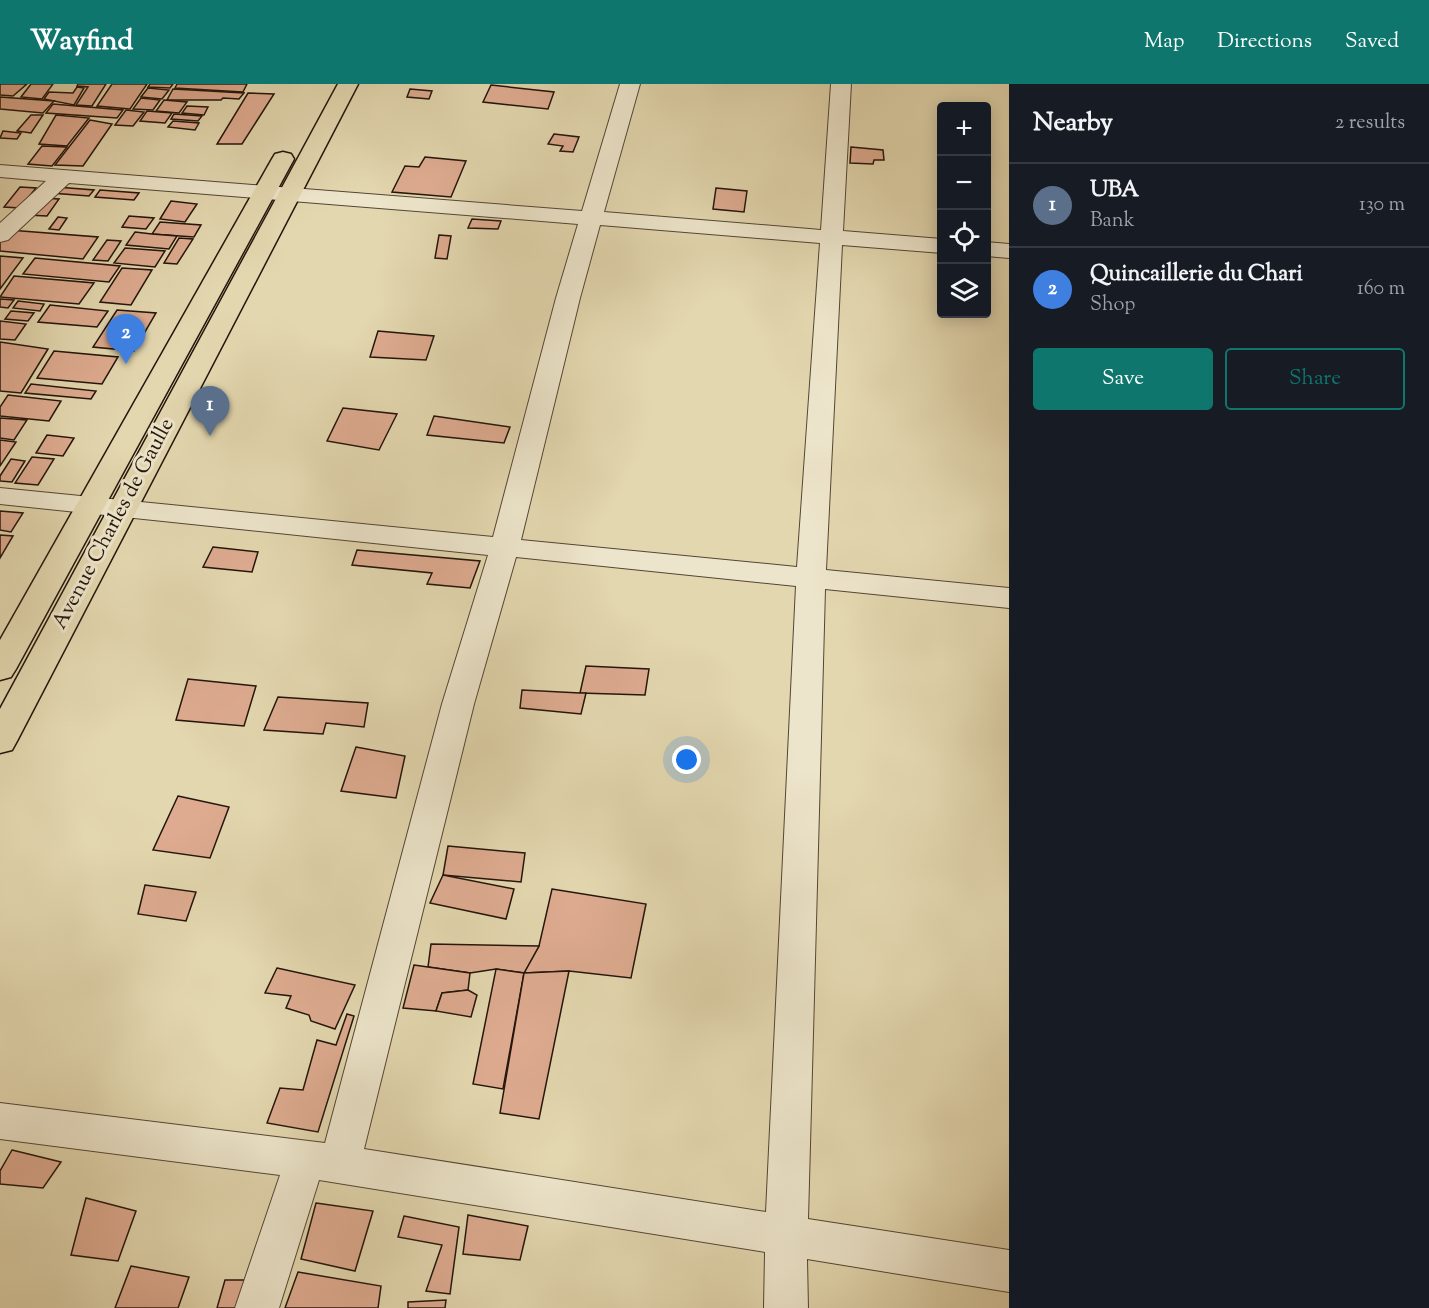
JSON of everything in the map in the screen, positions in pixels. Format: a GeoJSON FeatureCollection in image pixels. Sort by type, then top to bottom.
{"type":"FeatureCollection","features":[{"type":"Feature","properties":{"kind":"main road","name":"Avenue Charles de Gaulle"},"geometry":{"type":"LineString","coordinates":[[0,741],[121,510],[278,193],[324,84]]}},
{"type":"Feature","properties":{"kind":"main road","name":"Avenue Charles de Gaulle"},"geometry":{"type":"LineString","coordinates":[[0,669],[89,505],[278,193],[348,84]]}},
{"type":"Feature","properties":{"kind":"street"},"geometry":{"type":"LineString","coordinates":[[257,1308],[322,1162],[505,547],[568,298],[630,84]]}},
{"type":"Feature","properties":{"kind":"street"},"geometry":{"type":"LineString","coordinates":[[786,1308],[786,1235],[811,578],[841,84]]}},
{"type":"Feature","properties":{"kind":"street"},"geometry":{"type":"LineString","coordinates":[[0,171],[937,246]]}},
{"type":"Feature","properties":{"kind":"street"},"geometry":{"type":"LineString","coordinates":[[0,235],[64,176]]}},
{"type":"Feature","properties":{"kind":"street"},"geometry":{"type":"LineString","coordinates":[[991,249],[1009,251]]}},
{"type":"Feature","properties":{"kind":"street"},"geometry":{"type":"LineString","coordinates":[[0,496],[1009,598]]}},
{"type":"Feature","properties":{"kind":"street"},"geometry":{"type":"LineString","coordinates":[[0,1120],[322,1162],[1009,1271]]}},
{"type":"Feature","properties":{"kind":"building"},"geometry":{"type":"Polygon","coordinates":[[[0,84],[27,84],[13,96],[0,95],[0,84]]]}},
{"type":"Feature","properties":{"kind":"building"},"geometry":{"type":"Polygon","coordinates":[[[31,84],[53,84],[42,99],[21,97],[31,84]]]}},
{"type":"Feature","properties":{"kind":"building"},"geometry":{"type":"Polygon","coordinates":[[[78,84],[106,84],[92,106],[76,105],[88,87],[77,86],[78,84]]]}},
{"type":"Feature","properties":{"kind":"building"},"geometry":{"type":"Polygon","coordinates":[[[112,84],[147,84],[130,109],[97,106],[112,84]]]}},
{"type":"Feature","properties":{"kind":"building"},"geometry":{"type":"Polygon","coordinates":[[[150,84],[173,84],[170,88],[148,87],[150,84]]]}},
{"type":"Feature","properties":{"kind":"building"},"geometry":{"type":"Polygon","coordinates":[[[177,84],[247,84],[243,92],[175,88],[177,84]]]}},
{"type":"Feature","properties":{"kind":"building"},"geometry":{"type":"Polygon","coordinates":[[[491,85],[554,92],[548,109],[483,102],[491,85]]]}},
{"type":"Feature","properties":{"kind":"building"},"geometry":{"type":"Polygon","coordinates":[[[77,87],[84,88],[74,105],[44,99],[49,92],[73,93],[77,87]]]}},
{"type":"Feature","properties":{"kind":"building"},"geometry":{"type":"Polygon","coordinates":[[[148,88],[169,90],[162,99],[141,97],[148,88]]]}},
{"type":"Feature","properties":{"kind":"building"},"geometry":{"type":"Polygon","coordinates":[[[173,89],[244,93],[239,99],[167,100],[173,89]]]}},
{"type":"Feature","properties":{"kind":"building"},"geometry":{"type":"Polygon","coordinates":[[[410,89],[432,91],[429,99],[407,97],[410,89]]]}},
{"type":"Feature","properties":{"kind":"building"},"geometry":{"type":"Polygon","coordinates":[[[248,93],[274,94],[242,144],[217,144],[248,93]]]}},
{"type":"Feature","properties":{"kind":"building"},"geometry":{"type":"Polygon","coordinates":[[[0,97],[54,101],[43,113],[0,109],[0,97]]]}},
{"type":"Feature","properties":{"kind":"building"},"geometry":{"type":"Polygon","coordinates":[[[141,98],[160,100],[153,110],[133,109],[141,98]]]}},
{"type":"Feature","properties":{"kind":"building"},"geometry":{"type":"Polygon","coordinates":[[[164,100],[187,102],[179,113],[156,111],[164,100]]]}},
{"type":"Feature","properties":{"kind":"building"},"geometry":{"type":"Polygon","coordinates":[[[53,104],[123,110],[117,118],[46,113],[53,104]]]}},
{"type":"Feature","properties":{"kind":"building"},"geometry":{"type":"Polygon","coordinates":[[[187,106],[208,107],[204,115],[182,113],[187,106]]]}},
{"type":"Feature","properties":{"kind":"building"},"geometry":{"type":"Polygon","coordinates":[[[126,110],[144,112],[133,126],[115,125],[126,110]]]}},
{"type":"Feature","properties":{"kind":"building"},"geometry":{"type":"Polygon","coordinates":[[[147,111],[172,113],[165,123],[140,121],[147,111]]]}},
{"type":"Feature","properties":{"kind":"building"},"geometry":{"type":"Polygon","coordinates":[[[174,114],[202,116],[198,121],[171,119],[174,114]]]}},
{"type":"Feature","properties":{"kind":"building"},"geometry":{"type":"Polygon","coordinates":[[[31,115],[43,115],[31,133],[17,131],[31,115]]]}},
{"type":"Feature","properties":{"kind":"building"},"geometry":{"type":"Polygon","coordinates":[[[56,115],[89,118],[67,146],[39,144],[56,115]]]}},
{"type":"Feature","properties":{"kind":"building"},"geometry":{"type":"Polygon","coordinates":[[[90,120],[112,124],[83,166],[55,165],[90,120]]]}},
{"type":"Feature","properties":{"kind":"building"},"geometry":{"type":"Polygon","coordinates":[[[173,121],[199,123],[195,130],[168,127],[173,121]]]}},
{"type":"Feature","properties":{"kind":"building"},"geometry":{"type":"Polygon","coordinates":[[[3,131],[21,133],[17,139],[0,138],[3,131]]]}},
{"type":"Feature","properties":{"kind":"building"},"geometry":{"type":"Polygon","coordinates":[[[554,134],[579,137],[573,152],[560,151],[563,146],[548,144],[554,134]]]}},
{"type":"Feature","properties":{"kind":"building"},"geometry":{"type":"Polygon","coordinates":[[[42,146],[67,147],[52,166],[28,164],[42,146]]]}},
{"type":"Feature","properties":{"kind":"building"},"geometry":{"type":"Polygon","coordinates":[[[851,147],[883,150],[884,160],[874,160],[873,164],[850,163],[851,147]]]}},
{"type":"Feature","properties":{"kind":"building"},"geometry":{"type":"Polygon","coordinates":[[[425,157],[466,161],[451,197],[392,192],[405,166],[419,167],[425,157]]]}},
{"type":"Feature","properties":{"kind":"building"},"geometry":{"type":"Polygon","coordinates":[[[20,187],[36,188],[20,208],[4,207],[20,187]]]}},
{"type":"Feature","properties":{"kind":"building"},"geometry":{"type":"Polygon","coordinates":[[[56,187],[94,190],[89,196],[51,193],[56,187]]]}},
{"type":"Feature","properties":{"kind":"building"},"geometry":{"type":"Polygon","coordinates":[[[716,188],[747,191],[744,212],[713,209],[716,188]]]}},
{"type":"Feature","properties":{"kind":"building"},"geometry":{"type":"Polygon","coordinates":[[[100,190],[139,193],[134,200],[95,197],[100,190]]]}},
{"type":"Feature","properties":{"kind":"building"},"geometry":{"type":"Polygon","coordinates":[[[41,198],[59,199],[47,216],[27,215],[41,198]]]}},
{"type":"Feature","properties":{"kind":"building"},"geometry":{"type":"Polygon","coordinates":[[[171,201],[197,204],[185,222],[160,219],[171,201]]]}},
{"type":"Feature","properties":{"kind":"building"},"geometry":{"type":"Polygon","coordinates":[[[129,216],[154,218],[146,229],[122,227],[129,216]]]}},
{"type":"Feature","properties":{"kind":"building"},"geometry":{"type":"Polygon","coordinates":[[[58,217],[67,218],[59,230],[49,229],[58,217]]]}},
{"type":"Feature","properties":{"kind":"building"},"geometry":{"type":"Polygon","coordinates":[[[472,219],[501,221],[498,229],[468,228],[472,219]]]}},
{"type":"Feature","properties":{"kind":"building"},"geometry":{"type":"Polygon","coordinates":[[[160,222],[201,225],[194,237],[152,234],[160,222]]]}},
{"type":"Feature","properties":{"kind":"building"},"geometry":{"type":"Polygon","coordinates":[[[9,230],[98,237],[83,259],[0,251],[0,241],[9,230]]]}},
{"type":"Feature","properties":{"kind":"building"},"geometry":{"type":"Polygon","coordinates":[[[135,232],[177,236],[169,249],[126,245],[135,232]]]}},
{"type":"Feature","properties":{"kind":"building"},"geometry":{"type":"Polygon","coordinates":[[[439,235],[451,236],[447,259],[435,258],[439,235]]]}},
{"type":"Feature","properties":{"kind":"building"},"geometry":{"type":"Polygon","coordinates":[[[179,238],[193,239],[177,264],[164,263],[179,238]]]}},
{"type":"Feature","properties":{"kind":"building"},"geometry":{"type":"Polygon","coordinates":[[[107,240],[121,241],[108,261],[93,260],[107,240]]]}},
{"type":"Feature","properties":{"kind":"building"},"geometry":{"type":"Polygon","coordinates":[[[125,248],[165,251],[155,267],[114,263],[125,248]]]}},
{"type":"Feature","properties":{"kind":"building"},"geometry":{"type":"Polygon","coordinates":[[[0,256],[23,258],[0,289],[0,256]]]}},
{"type":"Feature","properties":{"kind":"building"},"geometry":{"type":"Polygon","coordinates":[[[35,258],[120,266],[109,282],[23,274],[35,258]]]}},
{"type":"Feature","properties":{"kind":"building"},"geometry":{"type":"Polygon","coordinates":[[[122,268],[152,270],[131,305],[100,302],[122,268]]]}},
{"type":"Feature","properties":{"kind":"building"},"geometry":{"type":"Polygon","coordinates":[[[14,276],[94,283],[79,304],[0,297],[14,276]]]}},
{"type":"Feature","properties":{"kind":"building"},"geometry":{"type":"Polygon","coordinates":[[[0,299],[14,300],[8,308],[0,307],[0,299]]]}},
{"type":"Feature","properties":{"kind":"building"},"geometry":{"type":"Polygon","coordinates":[[[18,301],[44,304],[40,311],[13,308],[18,301]]]}},
{"type":"Feature","properties":{"kind":"building"},"geometry":{"type":"Polygon","coordinates":[[[50,305],[108,311],[97,327],[38,322],[50,305]]]}},
{"type":"Feature","properties":{"kind":"building"},"geometry":{"type":"Polygon","coordinates":[[[117,310],[156,313],[134,351],[93,347],[117,310]]]}},
{"type":"Feature","properties":{"kind":"building"},"geometry":{"type":"Polygon","coordinates":[[[11,311],[34,313],[28,321],[5,319],[11,311]]]}},
{"type":"Feature","properties":{"kind":"building"},"geometry":{"type":"Polygon","coordinates":[[[0,321],[26,324],[15,340],[0,339],[0,321]]]}},
{"type":"Feature","properties":{"kind":"building"},"geometry":{"type":"Polygon","coordinates":[[[378,331],[434,336],[426,360],[370,357],[378,331]]]}},
{"type":"Feature","properties":{"kind":"building"},"geometry":{"type":"Polygon","coordinates":[[[0,342],[48,349],[21,393],[0,391],[0,342]]]}},
{"type":"Feature","properties":{"kind":"building"},"geometry":{"type":"Polygon","coordinates":[[[54,351],[118,357],[102,384],[37,378],[54,351]]]}},
{"type":"Feature","properties":{"kind":"building"},"geometry":{"type":"Polygon","coordinates":[[[31,384],[96,391],[91,399],[25,393],[31,384]]]}},
{"type":"Feature","properties":{"kind":"building"},"geometry":{"type":"Polygon","coordinates":[[[8,395],[61,401],[49,421],[0,416],[0,407],[8,395]]]}},
{"type":"Feature","properties":{"kind":"building"},"geometry":{"type":"Polygon","coordinates":[[[343,408],[397,414],[379,450],[327,441],[343,408]]]}},
{"type":"Feature","properties":{"kind":"building"},"geometry":{"type":"Polygon","coordinates":[[[434,416],[510,427],[504,443],[427,435],[434,416]]]}},
{"type":"Feature","properties":{"kind":"building"},"geometry":{"type":"Polygon","coordinates":[[[0,418],[27,420],[14,440],[0,438],[0,418]]]}},
{"type":"Feature","properties":{"kind":"building"},"geometry":{"type":"Polygon","coordinates":[[[47,435],[74,438],[63,456],[36,453],[47,435]]]}},
{"type":"Feature","properties":{"kind":"building"},"geometry":{"type":"Polygon","coordinates":[[[0,440],[16,442],[0,466],[0,440]]]}},
{"type":"Feature","properties":{"kind":"building"},"geometry":{"type":"Polygon","coordinates":[[[32,457],[54,459],[38,485],[15,483],[32,457]]]}},
{"type":"Feature","properties":{"kind":"building"},"geometry":{"type":"Polygon","coordinates":[[[11,459],[25,461],[12,482],[0,481],[0,476],[11,459]]]}},
{"type":"Feature","properties":{"kind":"building"},"geometry":{"type":"Polygon","coordinates":[[[0,511],[23,513],[11,532],[0,530],[0,511]]]}},
{"type":"Feature","properties":{"kind":"building"},"geometry":{"type":"Polygon","coordinates":[[[0,535],[13,536],[0,558],[0,535]]]}},
{"type":"Feature","properties":{"kind":"building"},"geometry":{"type":"Polygon","coordinates":[[[213,547],[258,552],[252,572],[203,567],[213,547]]]}},
{"type":"Feature","properties":{"kind":"building"},"geometry":{"type":"Polygon","coordinates":[[[357,550],[480,561],[470,588],[427,584],[432,573],[352,565],[357,550]]]}},
{"type":"Feature","properties":{"kind":"building"},"geometry":{"type":"Polygon","coordinates":[[[586,666],[649,669],[645,695],[580,693],[586,666]]]}},
{"type":"Feature","properties":{"kind":"building"},"geometry":{"type":"Polygon","coordinates":[[[188,679],[256,686],[244,726],[176,720],[188,679]]]}},
{"type":"Feature","properties":{"kind":"building"},"geometry":{"type":"Polygon","coordinates":[[[522,690],[586,693],[581,714],[520,708],[522,690]]]}},
{"type":"Feature","properties":{"kind":"building"},"geometry":{"type":"Polygon","coordinates":[[[278,697],[368,703],[364,727],[326,723],[323,734],[264,730],[278,697]]]}},
{"type":"Feature","properties":{"kind":"building"},"geometry":{"type":"Polygon","coordinates":[[[356,747],[405,756],[396,798],[341,791],[356,747]]]}},
{"type":"Feature","properties":{"kind":"building"},"geometry":{"type":"Polygon","coordinates":[[[178,796],[229,807],[210,858],[153,850],[178,796]]]}},
{"type":"Feature","properties":{"kind":"building"},"geometry":{"type":"Polygon","coordinates":[[[448,846],[525,853],[521,882],[443,875],[448,846]]]}},
{"type":"Feature","properties":{"kind":"building"},"geometry":{"type":"Polygon","coordinates":[[[443,875],[514,889],[506,919],[430,903],[443,875]]]}},
{"type":"Feature","properties":{"kind":"building"},"geometry":{"type":"Polygon","coordinates":[[[145,885],[196,892],[186,921],[138,914],[145,885]]]}},
{"type":"Feature","properties":{"kind":"building"},"geometry":{"type":"Polygon","coordinates":[[[552,889],[646,904],[631,978],[569,971],[524,973],[539,946],[552,889]]]}},
{"type":"Feature","properties":{"kind":"building"},"geometry":{"type":"Polygon","coordinates":[[[431,944],[539,946],[524,973],[496,969],[470,973],[428,967],[431,944]]]}},
{"type":"Feature","properties":{"kind":"building"},"geometry":{"type":"Polygon","coordinates":[[[414,965],[470,973],[468,990],[442,993],[436,1011],[403,1008],[414,965]]]}},
{"type":"Feature","properties":{"kind":"building"},"geometry":{"type":"Polygon","coordinates":[[[277,968],[355,985],[335,1029],[311,1021],[309,1015],[286,1008],[291,996],[265,993],[277,968]]]}},
{"type":"Feature","properties":{"kind":"building"},"geometry":{"type":"Polygon","coordinates":[[[496,969],[524,973],[503,1089],[473,1084],[496,969]]]}},
{"type":"Feature","properties":{"kind":"building"},"geometry":{"type":"Polygon","coordinates":[[[569,971],[539,1119],[500,1113],[524,973],[569,971]]]}},
{"type":"Feature","properties":{"kind":"building"},"geometry":{"type":"Polygon","coordinates":[[[468,990],[477,995],[471,1017],[436,1011],[442,993],[468,990]]]}},
{"type":"Feature","properties":{"kind":"building"},"geometry":{"type":"Polygon","coordinates":[[[347,1014],[354,1016],[318,1132],[267,1123],[280,1088],[303,1090],[317,1040],[336,1045],[347,1014]]]}},
{"type":"Feature","properties":{"kind":"building"},"geometry":{"type":"Polygon","coordinates":[[[12,1150],[61,1162],[43,1188],[0,1184],[0,1171],[12,1150]]]}},
{"type":"Feature","properties":{"kind":"building"},"geometry":{"type":"Polygon","coordinates":[[[86,1198],[136,1211],[118,1261],[71,1255],[86,1198]]]}},
{"type":"Feature","properties":{"kind":"building"},"geometry":{"type":"Polygon","coordinates":[[[316,1203],[373,1211],[355,1271],[301,1259],[316,1203]]]}},
{"type":"Feature","properties":{"kind":"building"},"geometry":{"type":"Polygon","coordinates":[[[468,1215],[528,1226],[520,1260],[463,1254],[468,1215]]]}},
{"type":"Feature","properties":{"kind":"building"},"geometry":{"type":"Polygon","coordinates":[[[404,1216],[459,1227],[450,1294],[426,1291],[442,1245],[398,1237],[404,1216]]]}},
{"type":"Feature","properties":{"kind":"building"},"geometry":{"type":"Polygon","coordinates":[[[131,1266],[189,1277],[178,1308],[115,1308],[131,1266]]]}},
{"type":"Feature","properties":{"kind":"building"},"geometry":{"type":"Polygon","coordinates":[[[298,1272],[381,1286],[378,1308],[285,1308],[298,1272]]]}},
{"type":"Feature","properties":{"kind":"building"},"geometry":{"type":"Polygon","coordinates":[[[225,1280],[254,1280],[244,1308],[217,1308],[225,1280]]]}},
{"type":"Feature","properties":{"kind":"building"},"geometry":{"type":"Polygon","coordinates":[[[446,1300],[445,1308],[408,1308],[408,1302],[446,1300]]]}},
{"type":"Feature","properties":{"kind":"place","name":"Quincaillerie du Chari"},"geometry":{"type":"Point","coordinates":[126,364]}},
{"type":"Feature","properties":{"kind":"place","name":"UBA"},"geometry":{"type":"Point","coordinates":[210,436]}}]}
